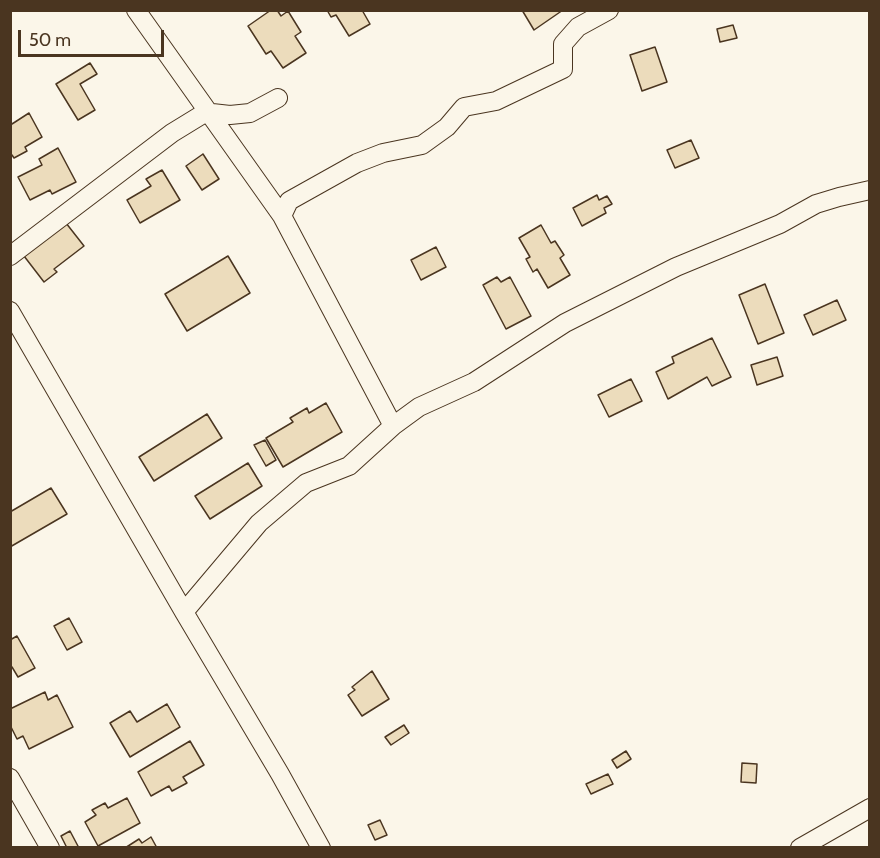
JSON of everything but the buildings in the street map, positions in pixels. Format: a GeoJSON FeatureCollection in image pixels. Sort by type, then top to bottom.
{"type":"FeatureCollection","features":[{"type":"Feature","properties":{"kind":"street"},"geometry":{"type":"LineString","coordinates":[[136,10],[282,216],[393,426]]}},
{"type":"Feature","properties":{"kind":"street"},"geometry":{"type":"LineString","coordinates":[[282,216],[289,201],[357,163],[383,153],[422,145],[447,127],[464,107],[496,101],[563,69],[563,44],[578,27],[609,10]]}},
{"type":"Feature","properties":{"kind":"street"},"geometry":{"type":"LineString","coordinates":[[10,256],[172,133],[208,113],[230,115],[250,113],[278,98]]}},
{"type":"Feature","properties":{"kind":"street"},"geometry":{"type":"LineString","coordinates":[[184,612],[259,523],[306,483],[349,466],[393,426],[419,407],[474,382],[565,323],[676,267],[780,224],[816,204],[870,190]]}},
{"type":"Feature","properties":{"kind":"street"},"geometry":{"type":"LineString","coordinates":[[10,311],[321,848]]}},
{"type":"Feature","properties":{"kind":"street"},"geometry":{"type":"LineString","coordinates":[[10,778],[50,848]]}},
{"type":"Feature","properties":{"kind":"street"},"geometry":{"type":"LineString","coordinates":[[800,848],[870,808]]}}]}
